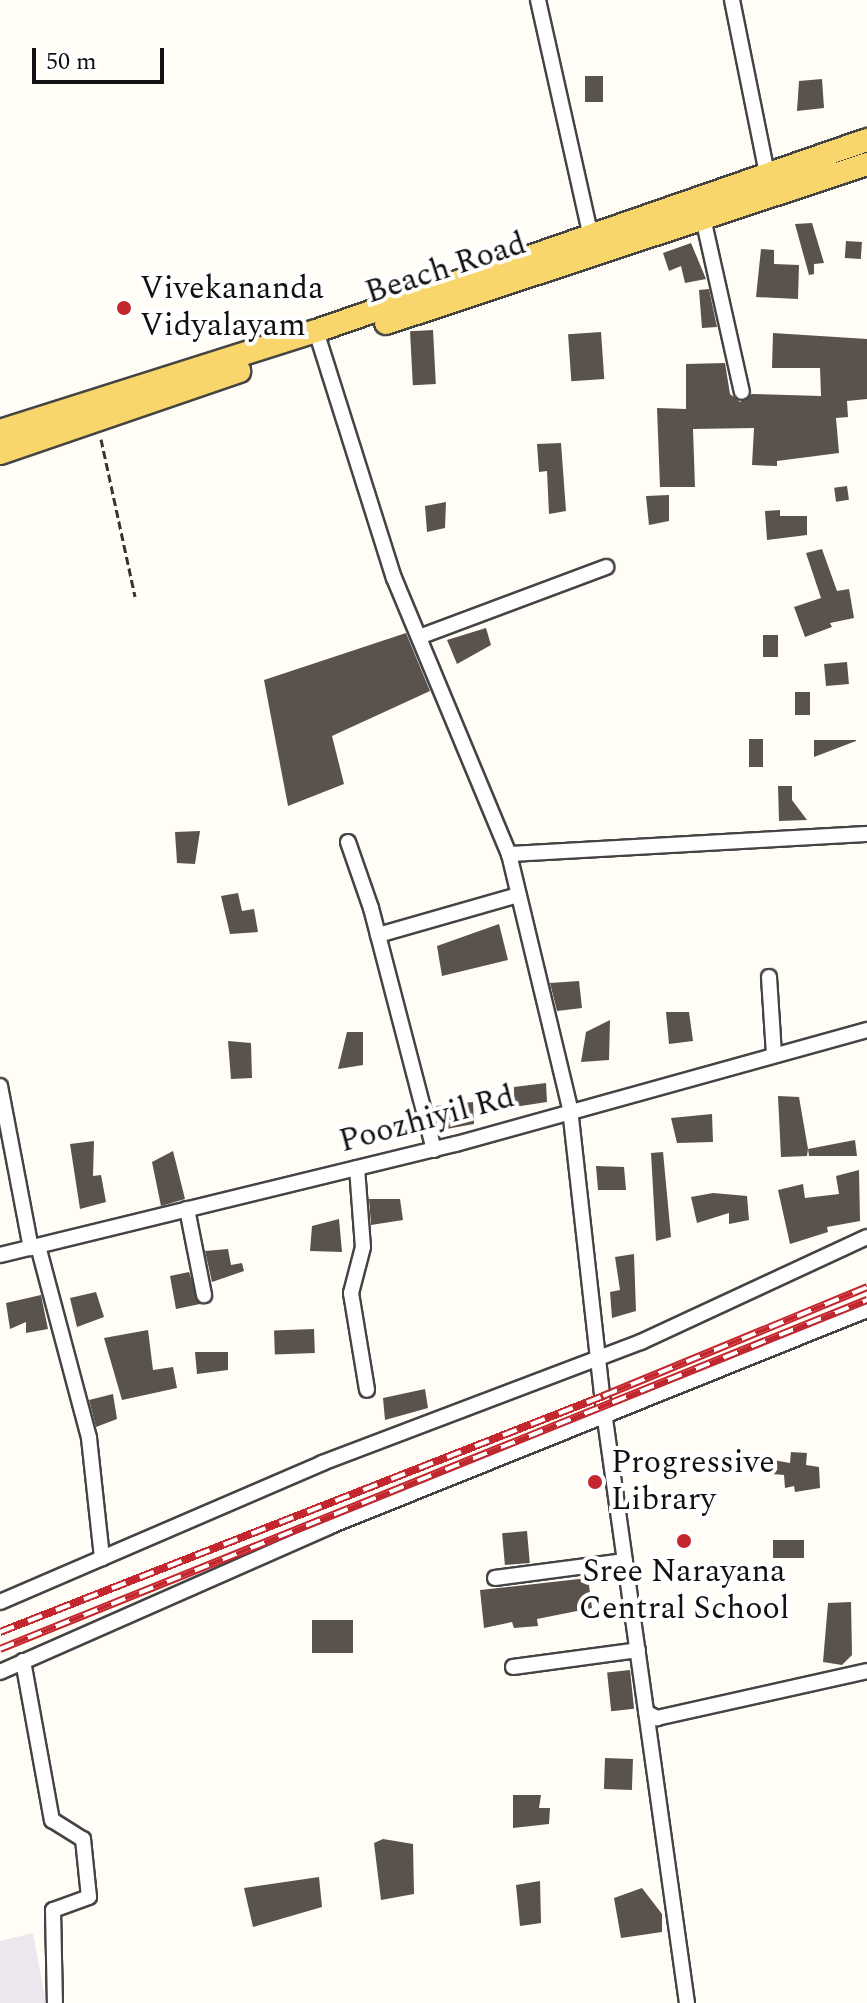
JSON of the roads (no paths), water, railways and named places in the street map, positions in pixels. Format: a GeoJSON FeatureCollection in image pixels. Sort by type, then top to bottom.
{"type":"FeatureCollection","features":[{"type":"Feature","properties":{"kind":"main road"},"geometry":{"type":"LineString","coordinates":[[0,431],[318,338],[590,233],[867,140]]}},
{"type":"Feature","properties":{"kind":"main road","name":"Beach Road"},"geometry":{"type":"LineString","coordinates":[[0,453],[318,338],[867,164]]}},
{"type":"Feature","properties":{"kind":"street"},"geometry":{"type":"LineString","coordinates":[[538,0],[590,233]]}},
{"type":"Feature","properties":{"kind":"street"},"geometry":{"type":"LineString","coordinates":[[732,0],[767,174]]}},
{"type":"Feature","properties":{"kind":"street"},"geometry":{"type":"LineString","coordinates":[[703,218],[742,392]]}},
{"type":"Feature","properties":{"kind":"street"},"geometry":{"type":"LineString","coordinates":[[318,338],[394,578],[509,854],[570,1109],[605,1419],[687,2003]]}},
{"type":"Feature","properties":{"kind":"street"},"geometry":{"type":"LineString","coordinates":[[419,637],[606,567]]}},
{"type":"Feature","properties":{"kind":"street"},"geometry":{"type":"LineString","coordinates":[[509,854],[867,834]]}},
{"type":"Feature","properties":{"kind":"street"},"geometry":{"type":"LineString","coordinates":[[348,842],[378,935],[434,1150]]}},
{"type":"Feature","properties":{"kind":"street"},"geometry":{"type":"LineString","coordinates":[[378,935],[518,895]]}},
{"type":"Feature","properties":{"kind":"street"},"geometry":{"type":"LineString","coordinates":[[769,977],[774,1054]]}},
{"type":"Feature","properties":{"kind":"street","name":"Poozhiyil Rd"},"geometry":{"type":"LineString","coordinates":[[0,1255],[434,1150],[570,1109],[867,1030]]}},
{"type":"Feature","properties":{"kind":"street"},"geometry":{"type":"LineString","coordinates":[[0,1086],[34,1247],[89,1438],[102,1558]]}},
{"type":"Feature","properties":{"kind":"street"},"geometry":{"type":"LineString","coordinates":[[357,1168],[363,1247],[351,1293],[367,1390]]}},
{"type":"Feature","properties":{"kind":"street"},"geometry":{"type":"LineString","coordinates":[[187,1209],[204,1295]]}},
{"type":"Feature","properties":{"kind":"street"},"geometry":{"type":"LineString","coordinates":[[0,1602],[322,1463],[598,1358],[867,1237]]}},
{"type":"Feature","properties":{"kind":"street"},"geometry":{"type":"LineString","coordinates":[[0,1672],[328,1527],[605,1419],[867,1310]]}},
{"type":"Feature","properties":{"kind":"street"},"geometry":{"type":"LineString","coordinates":[[495,1578],[625,1561]]}},
{"type":"Feature","properties":{"kind":"street"},"geometry":{"type":"LineString","coordinates":[[513,1667],[638,1650]]}},
{"type":"Feature","properties":{"kind":"street"},"geometry":{"type":"LineString","coordinates":[[23,1661],[52,1820],[83,1839],[89,1897],[53,1910],[55,2003]]}},
{"type":"Feature","properties":{"kind":"street"},"geometry":{"type":"LineString","coordinates":[[646,1712],[657,1718],[867,1671]]}},
{"type":"Feature","properties":{"kind":"railway"},"geometry":{"type":"LineString","coordinates":[[0,1632],[603,1396],[867,1287]]}},
{"type":"Feature","properties":{"kind":"railway"},"geometry":{"type":"LineString","coordinates":[[0,1649],[867,1300]]}},
{"type":"Feature","properties":{"kind":"place","name":"Vivekananda Vidyalayam"},"geometry":{"type":"Point","coordinates":[124,308]}},
{"type":"Feature","properties":{"kind":"place","name":"Progressive Library"},"geometry":{"type":"Point","coordinates":[595,1482]}},
{"type":"Feature","properties":{"kind":"place","name":"Sree Narayana Central School"},"geometry":{"type":"Point","coordinates":[684,1541]}}]}
